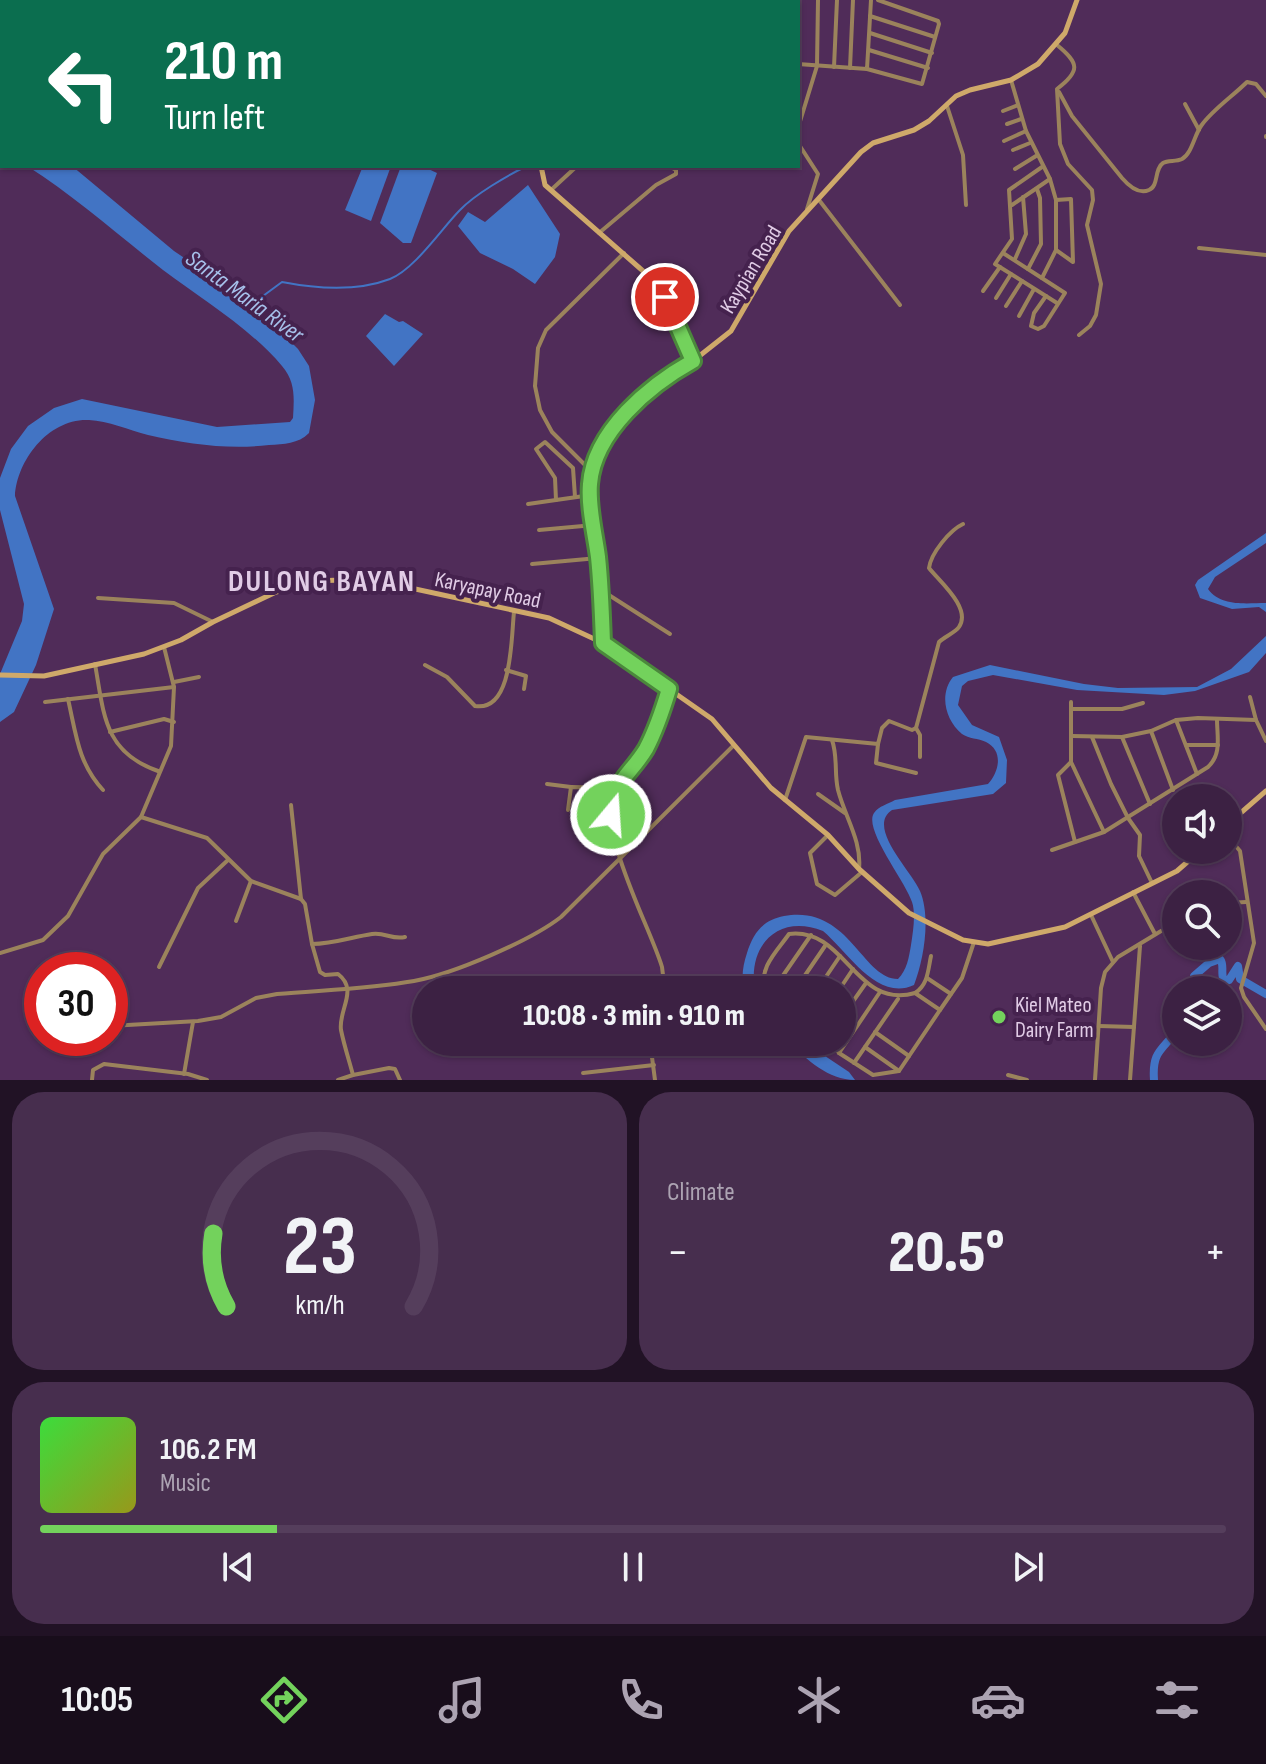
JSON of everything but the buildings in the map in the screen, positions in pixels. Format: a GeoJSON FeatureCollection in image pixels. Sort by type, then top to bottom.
{"type":"FeatureCollection","features":[{"type":"Feature","properties":{"kind":"main road","name":"Kaypian Road"},"geometry":{"type":"LineString","coordinates":[[603,643],[591,495],[592,472],[610,433],[646,393],[731,331],[781,243],[861,152],[873,143],[914,130],[956,96],[1011,80],[1038,64],[1065,33],[1077,0]]}},
{"type":"Feature","properties":{"kind":"main road"},"geometry":{"type":"LineString","coordinates":[[541,168],[545,185],[651,278],[665,297],[693,361]]}},
{"type":"Feature","properties":{"kind":"main road","name":"Karyapay Road"},"geometry":{"type":"LineString","coordinates":[[0,675],[44,676],[164,647],[274,593],[310,581],[343,580],[406,587],[549,618],[603,643],[712,719],[771,788],[828,835],[860,871],[909,913],[931,926],[974,942]]}},
{"type":"Feature","properties":{"kind":"main road"},"geometry":{"type":"LineString","coordinates":[[1242,812],[1266,791]]}},
{"type":"Feature","properties":{"kind":"main road"},"geometry":{"type":"LineString","coordinates":[[974,942],[988,944],[1065,927],[1177,871],[1185,864]]}},
{"type":"Feature","properties":{"kind":"street"},"geometry":{"type":"LineString","coordinates":[[800,121],[817,66],[818,0]]}},
{"type":"Feature","properties":{"kind":"street"},"geometry":{"type":"LineString","coordinates":[[834,67],[837,0]]}},
{"type":"Feature","properties":{"kind":"street"},"geometry":{"type":"LineString","coordinates":[[850,68],[853,0]]}},
{"type":"Feature","properties":{"kind":"street"},"geometry":{"type":"LineString","coordinates":[[867,69],[871,0]]}},
{"type":"Feature","properties":{"kind":"street"},"geometry":{"type":"LineString","coordinates":[[800,64],[867,69],[919,85],[924,82],[938,21],[878,0]]}},
{"type":"Feature","properties":{"kind":"street"},"geometry":{"type":"LineString","coordinates":[[870,16],[935,37]]}},
{"type":"Feature","properties":{"kind":"street"},"geometry":{"type":"LineString","coordinates":[[870,33],[932,53]]}},
{"type":"Feature","properties":{"kind":"street"},"geometry":{"type":"LineString","coordinates":[[1057,45],[1073,59],[1075,66],[1070,79],[1057,89]]}},
{"type":"Feature","properties":{"kind":"street"},"geometry":{"type":"LineString","coordinates":[[869,50],[928,68]]}},
{"type":"Feature","properties":{"kind":"street"},"geometry":{"type":"LineString","coordinates":[[1011,80],[1021,119],[1036,156],[1050,179],[1056,200],[1056,250],[1042,278]]}},
{"type":"Feature","properties":{"kind":"street"},"geometry":{"type":"LineString","coordinates":[[1057,89],[1072,116],[1130,188],[1140,191],[1153,187],[1159,167],[1164,163],[1180,160],[1187,154],[1199,130],[1247,82],[1256,84],[1266,96]]}},
{"type":"Feature","properties":{"kind":"street"},"geometry":{"type":"LineString","coordinates":[[1057,89],[1060,144],[1068,164],[1092,190],[1093,200],[1087,225],[1101,284],[1096,315],[1090,326],[1079,335]]}},
{"type":"Feature","properties":{"kind":"street"},"geometry":{"type":"LineString","coordinates":[[1185,104],[1199,130]]}},
{"type":"Feature","properties":{"kind":"street"},"geometry":{"type":"LineString","coordinates":[[1003,111],[1018,105]]}},
{"type":"Feature","properties":{"kind":"street"},"geometry":{"type":"LineString","coordinates":[[947,106],[963,155],[966,205]]}},
{"type":"Feature","properties":{"kind":"street"},"geometry":{"type":"LineString","coordinates":[[1007,124],[1021,119]]}},
{"type":"Feature","properties":{"kind":"street"},"geometry":{"type":"LineString","coordinates":[[1004,141],[1026,131]]}},
{"type":"Feature","properties":{"kind":"street"},"geometry":{"type":"LineString","coordinates":[[1013,150],[1030,143]]}},
{"type":"Feature","properties":{"kind":"street"},"geometry":{"type":"LineString","coordinates":[[800,146],[818,174],[805,216]]}},
{"type":"Feature","properties":{"kind":"street"},"geometry":{"type":"LineString","coordinates":[[1015,169],[1036,156]]}},
{"type":"Feature","properties":{"kind":"street"},"geometry":{"type":"LineString","coordinates":[[1042,167],[1009,190],[1012,239],[995,264],[1057,303]]}},
{"type":"Feature","properties":{"kind":"street"},"geometry":{"type":"LineString","coordinates":[[551,190],[575,168]]}},
{"type":"Feature","properties":{"kind":"street"},"geometry":{"type":"LineString","coordinates":[[599,233],[656,185],[676,174],[672,168]]}},
{"type":"Feature","properties":{"kind":"street"},"geometry":{"type":"LineString","coordinates":[[1011,205],[1050,179]]}},
{"type":"Feature","properties":{"kind":"street"},"geometry":{"type":"LineString","coordinates":[[1028,269],[1041,244],[1037,189]]}},
{"type":"Feature","properties":{"kind":"street"},"geometry":{"type":"LineString","coordinates":[[1015,259],[1026,234],[1023,197]]}},
{"type":"Feature","properties":{"kind":"street"},"geometry":{"type":"LineString","coordinates":[[1056,200],[1071,199],[1073,262],[1056,250]]}},
{"type":"Feature","properties":{"kind":"street"},"geometry":{"type":"LineString","coordinates":[[819,200],[900,305]]}},
{"type":"Feature","properties":{"kind":"street"},"geometry":{"type":"LineString","coordinates":[[1199,248],[1266,255]]}},
{"type":"Feature","properties":{"kind":"street"},"geometry":{"type":"LineString","coordinates":[[592,472],[552,432],[540,410],[535,386],[538,348],[546,330],[624,253]]}},
{"type":"Feature","properties":{"kind":"street"},"geometry":{"type":"LineString","coordinates":[[1003,253],[1065,293],[1044,326],[1038,329],[1031,326],[1034,313],[1046,296]]}},
{"type":"Feature","properties":{"kind":"street"},"geometry":{"type":"LineString","coordinates":[[983,291],[1000,267]]}},
{"type":"Feature","properties":{"kind":"street"},"geometry":{"type":"LineString","coordinates":[[996,298],[1011,274]]}},
{"type":"Feature","properties":{"kind":"street"},"geometry":{"type":"LineString","coordinates":[[1006,306],[1022,281]]}},
{"type":"Feature","properties":{"kind":"street"},"geometry":{"type":"LineString","coordinates":[[1019,316],[1034,289]]}},
{"type":"Feature","properties":{"kind":"street"},"geometry":{"type":"LineString","coordinates":[[556,500],[555,478],[536,452],[537,446],[545,442],[573,468],[575,497]]}},
{"type":"Feature","properties":{"kind":"street"},"geometry":{"type":"LineString","coordinates":[[528,504],[591,495]]}},
{"type":"Feature","properties":{"kind":"street"},"geometry":{"type":"LineString","coordinates":[[920,757],[920,735],[916,728],[936,650],[944,637],[957,629],[961,622],[959,604],[929,568],[929,562],[942,546],[946,535],[963,524]]}},
{"type":"Feature","properties":{"kind":"street"},"geometry":{"type":"LineString","coordinates":[[539,530],[594,525]]}},
{"type":"Feature","properties":{"kind":"street"},"geometry":{"type":"LineString","coordinates":[[532,564],[598,558]]}},
{"type":"Feature","properties":{"kind":"street"},"geometry":{"type":"LineString","coordinates":[[601,590],[670,634]]}},
{"type":"Feature","properties":{"kind":"street"},"geometry":{"type":"LineString","coordinates":[[98,598],[174,603],[213,622]]}},
{"type":"Feature","properties":{"kind":"street"},"geometry":{"type":"LineString","coordinates":[[425,665],[447,677],[470,703],[480,707],[496,702],[504,685],[514,612]]}},
{"type":"Feature","properties":{"kind":"street"},"geometry":{"type":"LineString","coordinates":[[0,953],[43,940],[68,916],[103,854],[141,817],[171,746],[173,685],[164,647]]}},
{"type":"Feature","properties":{"kind":"street"},"geometry":{"type":"LineString","coordinates":[[95,664],[110,732],[122,752],[137,763],[159,771]]}},
{"type":"Feature","properties":{"kind":"street"},"geometry":{"type":"LineString","coordinates":[[506,670],[526,676],[524,689]]}},
{"type":"Feature","properties":{"kind":"street"},"geometry":{"type":"LineString","coordinates":[[45,702],[173,685],[199,677]]}},
{"type":"Feature","properties":{"kind":"street"},"geometry":{"type":"LineString","coordinates":[[663,976],[659,958],[620,856],[611,815],[616,788],[645,749],[669,689]]}},
{"type":"Feature","properties":{"kind":"street"},"geometry":{"type":"LineString","coordinates":[[1250,697],[1266,741]]}},
{"type":"Feature","properties":{"kind":"street"},"geometry":{"type":"LineString","coordinates":[[68,699],[83,764],[89,776],[103,790]]}},
{"type":"Feature","properties":{"kind":"street"},"geometry":{"type":"LineString","coordinates":[[1071,702],[1071,762],[1104,832]]}},
{"type":"Feature","properties":{"kind":"street"},"geometry":{"type":"LineString","coordinates":[[1071,709],[1122,709],[1143,703]]}},
{"type":"Feature","properties":{"kind":"street"},"geometry":{"type":"LineString","coordinates":[[110,732],[164,719],[174,722]]}},
{"type":"Feature","properties":{"kind":"street"},"geometry":{"type":"LineString","coordinates":[[1182,784],[1213,763],[1218,745],[1217,719]]}},
{"type":"Feature","properties":{"kind":"street"},"geometry":{"type":"LineString","coordinates":[[1072,736],[1122,737],[1151,731],[1176,720],[1256,720]]}},
{"type":"Feature","properties":{"kind":"street"},"geometry":{"type":"LineString","coordinates":[[1176,720],[1197,774]]}},
{"type":"Feature","properties":{"kind":"street"},"geometry":{"type":"LineString","coordinates":[[916,728],[912,730],[889,721],[882,728],[876,763],[916,773]]}},
{"type":"Feature","properties":{"kind":"street"},"geometry":{"type":"LineString","coordinates":[[1151,731],[1171,784]]}},
{"type":"Feature","properties":{"kind":"street"},"geometry":{"type":"LineString","coordinates":[[785,800],[806,737],[878,744]]}},
{"type":"Feature","properties":{"kind":"street"},"geometry":{"type":"LineString","coordinates":[[1092,737],[1111,784],[1140,835],[1139,856],[1152,883]]}},
{"type":"Feature","properties":{"kind":"street"},"geometry":{"type":"LineString","coordinates":[[1122,737],[1150,804]]}},
{"type":"Feature","properties":{"kind":"street"},"geometry":{"type":"LineString","coordinates":[[828,835],[810,853],[817,884],[835,895],[860,871],[861,853],[838,788],[832,740]]}},
{"type":"Feature","properties":{"kind":"street"},"geometry":{"type":"LineString","coordinates":[[128,1025],[193,1022],[221,1017],[256,998],[417,981],[544,930],[561,917],[734,745]]}},
{"type":"Feature","properties":{"kind":"street"},"geometry":{"type":"LineString","coordinates":[[1186,745],[1218,745]]}},
{"type":"Feature","properties":{"kind":"street"},"geometry":{"type":"LineString","coordinates":[[1071,762],[1058,775],[1075,842]]}},
{"type":"Feature","properties":{"kind":"street"},"geometry":{"type":"LineString","coordinates":[[547,784],[616,788]]}},
{"type":"Feature","properties":{"kind":"street"},"geometry":{"type":"LineString","coordinates":[[568,810],[571,787]]}},
{"type":"Feature","properties":{"kind":"street"},"geometry":{"type":"LineString","coordinates":[[818,794],[845,814]]}},
{"type":"Feature","properties":{"kind":"street"},"geometry":{"type":"LineString","coordinates":[[1052,850],[1104,832],[1162,797]]}},
{"type":"Feature","properties":{"kind":"street"},"geometry":{"type":"LineString","coordinates":[[291,805],[301,899]]}},
{"type":"Feature","properties":{"kind":"street"},"geometry":{"type":"LineString","coordinates":[[141,817],[207,838],[251,881],[301,899],[305,904],[320,972],[325,975],[338,974],[348,988],[341,1027],[353,1075]]}},
{"type":"Feature","properties":{"kind":"street"},"geometry":{"type":"LineString","coordinates":[[159,967],[198,888],[228,860]]}},
{"type":"Feature","properties":{"kind":"street"},"geometry":{"type":"LineString","coordinates":[[1242,864],[1254,943],[1242,984],[1244,997],[1266,1029]]}},
{"type":"Feature","properties":{"kind":"street"},"geometry":{"type":"LineString","coordinates":[[236,921],[251,881]]}},
{"type":"Feature","properties":{"kind":"street"},"geometry":{"type":"LineString","coordinates":[[1133,892],[1155,934]]}},
{"type":"Feature","properties":{"kind":"street"},"geometry":{"type":"LineString","coordinates":[[1242,902],[1247,902]]}},
{"type":"Feature","properties":{"kind":"street"},"geometry":{"type":"LineString","coordinates":[[1091,915],[1113,962]]}},
{"type":"Feature","properties":{"kind":"street"},"geometry":{"type":"LineString","coordinates":[[1095,1080],[1102,980],[1113,962],[1162,930]]}},
{"type":"Feature","properties":{"kind":"street"},"geometry":{"type":"LineString","coordinates":[[312,944],[330,944],[371,934],[393,939],[405,937]]}},
{"type":"Feature","properties":{"kind":"street"},"geometry":{"type":"LineString","coordinates":[[764,976],[789,934],[811,935],[841,955],[866,983],[898,998],[921,989],[927,978],[931,956]]}},
{"type":"Feature","properties":{"kind":"street"},"geometry":{"type":"LineString","coordinates":[[783,976],[811,935]]}},
{"type":"Feature","properties":{"kind":"street"},"geometry":{"type":"LineString","coordinates":[[844,1056],[873,1075],[899,1071],[962,978],[974,942]]}},
{"type":"Feature","properties":{"kind":"street"},"geometry":{"type":"LineString","coordinates":[[805,976],[826,945]]}},
{"type":"Feature","properties":{"kind":"street"},"geometry":{"type":"LineString","coordinates":[[1130,1080],[1140,946]]}},
{"type":"Feature","properties":{"kind":"street"},"geometry":{"type":"LineString","coordinates":[[827,976],[841,955]]}},
{"type":"Feature","properties":{"kind":"street"},"geometry":{"type":"LineString","coordinates":[[848,976],[853,969]]}},
{"type":"Feature","properties":{"kind":"street"},"geometry":{"type":"LineString","coordinates":[[927,978],[951,994]]}},
{"type":"Feature","properties":{"kind":"street"},"geometry":{"type":"LineString","coordinates":[[856,997],[866,983]]}},
{"type":"Feature","properties":{"kind":"street"},"geometry":{"type":"LineString","coordinates":[[856,1028],[880,992]]}},
{"type":"Feature","properties":{"kind":"street"},"geometry":{"type":"LineString","coordinates":[[915,993],[940,1010]]}},
{"type":"Feature","properties":{"kind":"street"},"geometry":{"type":"LineString","coordinates":[[854,1063],[898,998]]}},
{"type":"Feature","properties":{"kind":"street"},"geometry":{"type":"LineString","coordinates":[[184,1074],[193,1022]]}},
{"type":"Feature","properties":{"kind":"street"},"geometry":{"type":"LineString","coordinates":[[1099,1026],[1134,1027]]}},
{"type":"Feature","properties":{"kind":"street"},"geometry":{"type":"LineString","coordinates":[[875,1032],[909,1056]]}},
{"type":"Feature","properties":{"kind":"street"},"geometry":{"type":"LineString","coordinates":[[865,1047],[899,1071]]}},
{"type":"Feature","properties":{"kind":"street"},"geometry":{"type":"LineString","coordinates":[[652,1056],[655,1080]]}},
{"type":"Feature","properties":{"kind":"street"},"geometry":{"type":"LineString","coordinates":[[92,1080],[93,1070],[104,1064],[207,1080]]}},
{"type":"Feature","properties":{"kind":"street"},"geometry":{"type":"LineString","coordinates":[[583,1073],[654,1065]]}},
{"type":"Feature","properties":{"kind":"street"},"geometry":{"type":"LineString","coordinates":[[338,1080],[389,1068],[395,1069],[400,1080]]}},
{"type":"Feature","properties":{"kind":"street"},"geometry":{"type":"LineString","coordinates":[[1008,1075],[1027,1080]]}},
{"type":"Feature","properties":{"kind":"water"},"geometry":{"type":"Polygon","coordinates":[[[30,168],[74,168],[174,251],[254,305],[298,349],[309,366],[315,400],[309,433],[285,444],[238,447],[193,443],[89,420],[61,426],[38,444],[22,469],[15,496],[54,609],[36,665],[14,712],[0,722],[0,674],[22,621],[24,604],[0,510],[0,478],[11,449],[28,426],[54,408],[82,399],[217,427],[290,422],[293,418],[290,378],[270,352],[30,168]]]}},
{"type":"Feature","properties":{"kind":"water"},"geometry":{"type":"Polygon","coordinates":[[[362,168],[390,168],[371,221],[345,210],[362,168]]]}},
{"type":"Feature","properties":{"kind":"water"},"geometry":{"type":"Polygon","coordinates":[[[400,168],[426,168],[437,173],[411,243],[403,243],[380,223],[400,168]]]}},
{"type":"Feature","properties":{"kind":"water"},"geometry":{"type":"Polygon","coordinates":[[[528,185],[560,234],[555,257],[535,284],[480,253],[458,226],[468,212],[485,222],[528,185]]]}},
{"type":"Feature","properties":{"kind":"water"},"geometry":{"type":"Polygon","coordinates":[[[385,314],[423,334],[394,366],[366,336],[385,314]]]}},
{"type":"Feature","properties":{"kind":"water"},"geometry":{"type":"Polygon","coordinates":[[[1266,533],[1266,543],[1215,577],[1208,589],[1213,595],[1227,601],[1266,603],[1266,612],[1259,607],[1232,609],[1200,598],[1195,585],[1198,580],[1266,533]]]}},
{"type":"Feature","properties":{"kind":"water"},"geometry":{"type":"Polygon","coordinates":[[[1266,636],[1266,653],[1249,672],[1195,691],[1164,695],[1077,690],[993,675],[968,681],[962,686],[958,705],[972,725],[999,737],[1007,760],[1006,783],[993,794],[892,810],[885,818],[887,838],[915,882],[923,901],[925,938],[914,985],[888,987],[864,972],[823,931],[793,926],[770,937],[756,959],[754,976],[743,976],[747,953],[760,928],[784,916],[806,915],[824,921],[839,931],[885,976],[898,979],[901,975],[910,950],[913,907],[874,831],[874,813],[895,800],[988,784],[997,768],[997,756],[992,746],[962,734],[951,722],[945,699],[953,677],[990,665],[1118,688],[1197,687],[1231,669],[1266,636]]]}},
{"type":"Feature","properties":{"kind":"water"},"geometry":{"type":"Polygon","coordinates":[[[804,1056],[825,1056],[849,1072],[855,1080],[836,1077],[804,1056]]]}},
{"type":"Feature","properties":{"kind":"waterway","name":"Santa Maria River"},"geometry":{"type":"LineString","coordinates":[[257,308],[263,296],[282,282],[337,288],[364,286],[390,279],[409,267],[466,204],[524,168]]}},
{"type":"Feature","properties":{"kind":"waterway"},"geometry":{"type":"LineString","coordinates":[[1194,976],[1209,963],[1220,959],[1222,976]]}},
{"type":"Feature","properties":{"kind":"waterway"},"geometry":{"type":"LineString","coordinates":[[1232,976],[1238,966],[1240,976]]}},
{"type":"Feature","properties":{"kind":"waterway"},"geometry":{"type":"LineString","coordinates":[[1242,980],[1266,994]]}},
{"type":"Feature","properties":{"kind":"waterway"},"geometry":{"type":"LineString","coordinates":[[1154,1080],[1156,1058],[1162,1048]]}},
{"type":"Feature","properties":{"kind":"place","name":"Kiel Mateo Dairy Farm"},"geometry":{"type":"Point","coordinates":[999,1017]}},
{"type":"Feature","properties":{"kind":"district","name":"DULONG BAYAN"},"geometry":{"type":"Point","coordinates":[322,581]}},
{"type":"Feature","properties":{"kind":"route"},"geometry":{"type":"LineString","coordinates":[[611,815],[614,793],[625,773],[645,749],[669,689],[603,643],[590,486],[596,461],[610,433],[646,393],[693,361],[665,297]]}}]}
